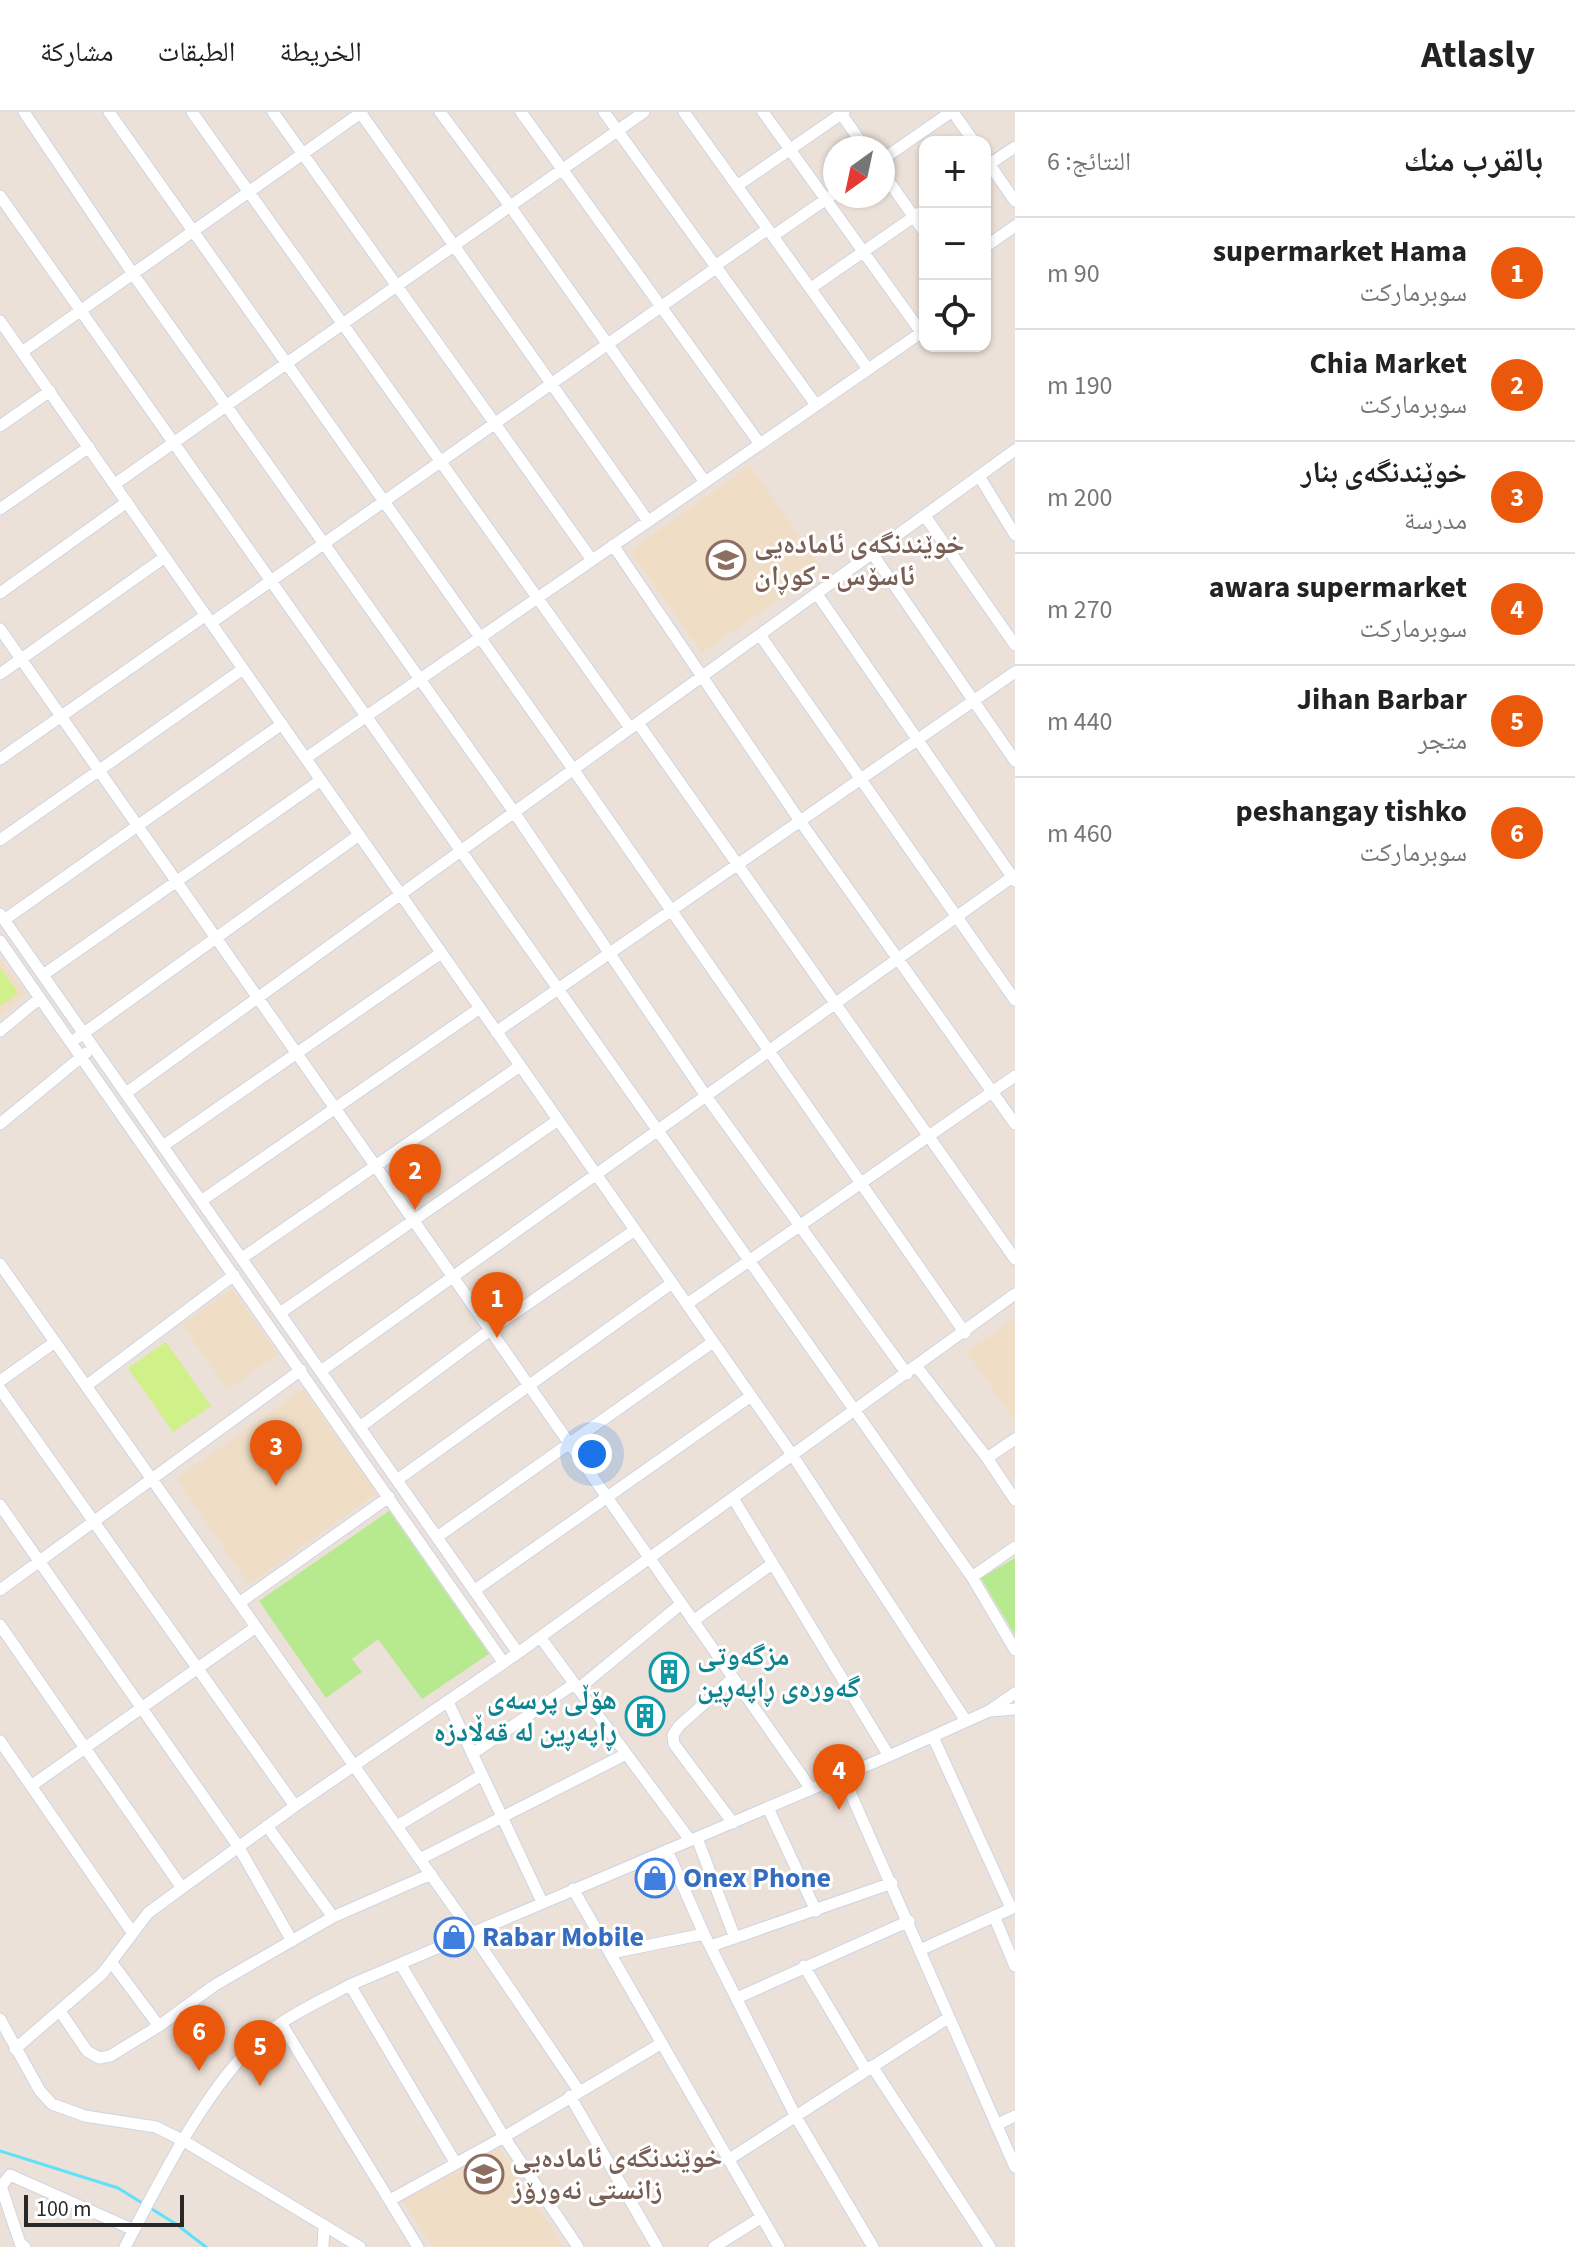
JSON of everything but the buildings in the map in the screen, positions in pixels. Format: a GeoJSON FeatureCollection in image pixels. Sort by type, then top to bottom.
{"type":"FeatureCollection","features":[{"type":"Feature","properties":{"kind":"street"},"geometry":{"type":"LineString","coordinates":[[24,112],[133,274],[514,812],[706,1096],[799,1226],[912,1371],[987,1458],[1015,1500]]}},
{"type":"Feature","properties":{"kind":"street"},"geometry":{"type":"LineString","coordinates":[[109,112],[573,769],[965,1333]]}},
{"type":"Feature","properties":{"kind":"street"},"geometry":{"type":"LineString","coordinates":[[192,112],[538,598],[738,864],[1015,1259]]}},
{"type":"Feature","properties":{"kind":"street"},"geometry":{"type":"LineString","coordinates":[[273,112],[592,560]]}},
{"type":"Feature","properties":{"kind":"street"},"geometry":{"type":"LineString","coordinates":[[22,352],[361,112],[648,521]]}},
{"type":"Feature","properties":{"kind":"street"},"geometry":{"type":"LineString","coordinates":[[440,112],[705,482]]}},
{"type":"Feature","properties":{"kind":"street"},"geometry":{"type":"LineString","coordinates":[[521,112],[760,444]]}},
{"type":"Feature","properties":{"kind":"street"},"geometry":{"type":"LineString","coordinates":[[604,112],[816,405]]}},
{"type":"Feature","properties":{"kind":"street"},"geometry":{"type":"LineString","coordinates":[[115,484],[644,112]]}},
{"type":"Feature","properties":{"kind":"street"},"geometry":{"type":"LineString","coordinates":[[684,112],[868,369]]}},
{"type":"Feature","properties":{"kind":"street"},"geometry":{"type":"LineString","coordinates":[[763,112],[823,199]]}},
{"type":"Feature","properties":{"kind":"street"},"geometry":{"type":"LineString","coordinates":[[895,151],[952,112],[970,136]]}},
{"type":"Feature","properties":{"kind":"street"},"geometry":{"type":"LineString","coordinates":[[737,186],[842,113],[857,136]]}},
{"type":"Feature","properties":{"kind":"street"},"geometry":{"type":"LineString","coordinates":[[991,160],[1015,147]]}},
{"type":"Feature","properties":{"kind":"street"},"geometry":{"type":"LineString","coordinates":[[991,170],[1015,201]]}},
{"type":"Feature","properties":{"kind":"street"},"geometry":{"type":"LineString","coordinates":[[895,190],[919,224]]}},
{"type":"Feature","properties":{"kind":"street"},"geometry":{"type":"LineString","coordinates":[[0,196],[972,1577],[1015,1650]]}},
{"type":"Feature","properties":{"kind":"street"},"geometry":{"type":"LineString","coordinates":[[0,759],[208,619],[272,580],[716,267],[823,201]]}},
{"type":"Feature","properties":{"kind":"street"},"geometry":{"type":"LineString","coordinates":[[830,208],[919,326]]}},
{"type":"Feature","properties":{"kind":"street"},"geometry":{"type":"LineString","coordinates":[[811,288],[919,213]]}},
{"type":"Feature","properties":{"kind":"street"},"geometry":{"type":"LineString","coordinates":[[991,243],[1015,226]]}},
{"type":"Feature","properties":{"kind":"street"},"geometry":{"type":"LineString","coordinates":[[0,321],[5,338],[22,352],[50,391],[793,1456],[966,1721]]}},
{"type":"Feature","properties":{"kind":"street"},"geometry":{"type":"LineString","coordinates":[[306,758],[919,334]]}},
{"type":"Feature","properties":{"kind":"street"},"geometry":{"type":"LineString","coordinates":[[0,426],[50,391]]}},
{"type":"Feature","properties":{"kind":"street"},"geometry":{"type":"LineString","coordinates":[[0,509],[89,447]]}},
{"type":"Feature","properties":{"kind":"street"},"geometry":{"type":"LineString","coordinates":[[126,1093],[1014,453]]}},
{"type":"Feature","properties":{"kind":"street"},"geometry":{"type":"LineString","coordinates":[[979,476],[1015,535]]}},
{"type":"Feature","properties":{"kind":"street"},"geometry":{"type":"LineString","coordinates":[[0,593],[127,502]]}},
{"type":"Feature","properties":{"kind":"street"},"geometry":{"type":"LineString","coordinates":[[925,516],[1015,645]]}},
{"type":"Feature","properties":{"kind":"street"},"geometry":{"type":"LineString","coordinates":[[613,545],[800,821],[1015,1124]]}},
{"type":"Feature","properties":{"kind":"street"},"geometry":{"type":"LineString","coordinates":[[872,553],[1015,761]]}},
{"type":"Feature","properties":{"kind":"street"},"geometry":{"type":"LineString","coordinates":[[0,674],[165,557]]}},
{"type":"Feature","properties":{"kind":"street"},"geometry":{"type":"LineString","coordinates":[[321,1371],[1014,878],[817,594]]}},
{"type":"Feature","properties":{"kind":"street"},"geometry":{"type":"LineString","coordinates":[[0,629],[811,1789]]}},
{"type":"Feature","properties":{"kind":"street"},"geometry":{"type":"LineString","coordinates":[[760,635],[1015,1000]]}},
{"type":"Feature","properties":{"kind":"street"},"geometry":{"type":"LineString","coordinates":[[0,840],[243,669]]}},
{"type":"Feature","properties":{"kind":"street"},"geometry":{"type":"LineString","coordinates":[[496,1032],[1015,672]]}},
{"type":"Feature","properties":{"kind":"street"},"geometry":{"type":"LineString","coordinates":[[282,724],[2,917],[518,1653]]}},
{"type":"Feature","properties":{"kind":"street"},"geometry":{"type":"LineString","coordinates":[[43,975],[321,780]]}},
{"type":"Feature","properties":{"kind":"street"},"geometry":{"type":"LineString","coordinates":[[71,1042],[359,835]]}},
{"type":"Feature","properties":{"kind":"street"},"geometry":{"type":"LineString","coordinates":[[0,941],[503,1662]]}},
{"type":"Feature","properties":{"kind":"street"},"geometry":{"type":"LineString","coordinates":[[163,1146],[441,953]]}},
{"type":"Feature","properties":{"kind":"street"},"geometry":{"type":"LineString","coordinates":[[0,1031],[40,998]]}},
{"type":"Feature","properties":{"kind":"street"},"geometry":{"type":"LineString","coordinates":[[201,1201],[480,1008]]}},
{"type":"Feature","properties":{"kind":"street"},"geometry":{"type":"LineString","coordinates":[[0,1124],[93,1048]]}},
{"type":"Feature","properties":{"kind":"street"},"geometry":{"type":"LineString","coordinates":[[242,1258],[520,1066]]}},
{"type":"Feature","properties":{"kind":"street"},"geometry":{"type":"LineString","coordinates":[[687,1304],[1015,1076]]}},
{"type":"Feature","properties":{"kind":"street"},"geometry":{"type":"LineString","coordinates":[[131,1128],[144,1119]]}},
{"type":"Feature","properties":{"kind":"street"},"geometry":{"type":"LineString","coordinates":[[280,1313],[558,1120]]}},
{"type":"Feature","properties":{"kind":"street"},"geometry":{"type":"LineString","coordinates":[[360,1427],[490,1330],[635,1230]]}},
{"type":"Feature","properties":{"kind":"street"},"geometry":{"type":"LineString","coordinates":[[0,1264],[472,1933],[574,2094],[657,2247]]}},
{"type":"Feature","properties":{"kind":"street"},"geometry":{"type":"LineString","coordinates":[[86,1386],[234,1275]]}},
{"type":"Feature","properties":{"kind":"street"},"geometry":{"type":"LineString","coordinates":[[397,1480],[672,1283]]}},
{"type":"Feature","properties":{"kind":"street"},"geometry":{"type":"LineString","coordinates":[[15,2049],[112,1963],[148,1913],[238,1846],[518,1653],[1015,1294]]}},
{"type":"Feature","properties":{"kind":"street"},"geometry":{"type":"LineString","coordinates":[[0,1381],[55,1342]]}},
{"type":"Feature","properties":{"kind":"street"},"geometry":{"type":"LineString","coordinates":[[437,1537],[713,1342]]}},
{"type":"Feature","properties":{"kind":"street"},"geometry":{"type":"LineString","coordinates":[[0,1590],[301,1370]]}},
{"type":"Feature","properties":{"kind":"street"},"geometry":{"type":"LineString","coordinates":[[0,1389],[295,1806]]}},
{"type":"Feature","properties":{"kind":"street"},"geometry":{"type":"LineString","coordinates":[[475,1590],[751,1396]]}},
{"type":"Feature","properties":{"kind":"street"},"geometry":{"type":"LineString","coordinates":[[987,1458],[1015,1439]]}},
{"type":"Feature","properties":{"kind":"street"},"geometry":{"type":"LineString","coordinates":[[239,1603],[389,1497]]}},
{"type":"Feature","properties":{"kind":"street"},"geometry":{"type":"LineString","coordinates":[[733,1498],[889,1756]]}},
{"type":"Feature","properties":{"kind":"street"},"geometry":{"type":"LineString","coordinates":[[0,1505],[238,1846],[292,1941]]}},
{"type":"Feature","properties":{"kind":"street"},"geometry":{"type":"LineString","coordinates":[[972,1577],[1015,1547]]}},
{"type":"Feature","properties":{"kind":"street"},"geometry":{"type":"LineString","coordinates":[[693,1621],[772,1564]]}},
{"type":"Feature","properties":{"kind":"street"},"geometry":{"type":"LineString","coordinates":[[472,1754],[576,1686],[681,1604]]}},
{"type":"Feature","properties":{"kind":"street"},"geometry":{"type":"LineString","coordinates":[[0,1625],[182,1888]]}},
{"type":"Feature","properties":{"kind":"street"},"geometry":{"type":"LineString","coordinates":[[31,1786],[256,1627]]}},
{"type":"Feature","properties":{"kind":"street"},"geometry":{"type":"LineString","coordinates":[[540,1637],[693,1839],[735,1938]]}},
{"type":"Feature","properties":{"kind":"street"},"geometry":{"type":"LineString","coordinates":[[733,1678],[673,1735],[674,1744],[733,1823]]}},
{"type":"Feature","properties":{"kind":"street"},"geometry":{"type":"LineString","coordinates":[[125,2247],[184,2141],[231,2070],[281,2023],[350,1985],[933,1737],[989,1711],[1015,1693]]}},
{"type":"Feature","properties":{"kind":"street"},"geometry":{"type":"LineString","coordinates":[[448,1702],[542,1902]]}},
{"type":"Feature","properties":{"kind":"street"},"geometry":{"type":"LineString","coordinates":[[989,1711],[1014,1712]]}},
{"type":"Feature","properties":{"kind":"street"},"geometry":{"type":"LineString","coordinates":[[920,1950],[1013,1908],[933,1737]]}},
{"type":"Feature","properties":{"kind":"street"},"geometry":{"type":"LineString","coordinates":[[0,1741],[132,1932]]}},
{"type":"Feature","properties":{"kind":"street"},"geometry":{"type":"LineString","coordinates":[[420,1859],[626,1754]]}},
{"type":"Feature","properties":{"kind":"street"},"geometry":{"type":"LineString","coordinates":[[397,1826],[482,1775]]}},
{"type":"Feature","properties":{"kind":"street"},"geometry":{"type":"LineString","coordinates":[[843,1776],[1015,2167]]}},
{"type":"Feature","properties":{"kind":"street"},"geometry":{"type":"LineString","coordinates":[[768,1808],[816,1911]]}},
{"type":"Feature","properties":{"kind":"street"},"geometry":{"type":"LineString","coordinates":[[267,1826],[333,1917]]}},
{"type":"Feature","properties":{"kind":"street"},"geometry":{"type":"LineString","coordinates":[[667,1850],[704,1934],[796,2117],[873,2247]]}},
{"type":"Feature","properties":{"kind":"street"},"geometry":{"type":"LineString","coordinates":[[60,2011],[84,2048],[99,2058],[116,2053],[215,1985],[333,1917],[431,1874]]}},
{"type":"Feature","properties":{"kind":"street"},"geometry":{"type":"LineString","coordinates":[[711,1946],[892,1883]]}},
{"type":"Feature","properties":{"kind":"street"},"geometry":{"type":"LineString","coordinates":[[573,1889],[779,2247]]}},
{"type":"Feature","properties":{"kind":"street"},"geometry":{"type":"LineString","coordinates":[[994,1916],[1015,1966]]}},
{"type":"Feature","properties":{"kind":"street"},"geometry":{"type":"LineString","coordinates":[[737,1998],[909,1921]]}},
{"type":"Feature","properties":{"kind":"street"},"geometry":{"type":"LineString","coordinates":[[611,1953],[704,1934]]}},
{"type":"Feature","properties":{"kind":"street"},"geometry":{"type":"LineString","coordinates":[[112,1963],[159,2026]]}},
{"type":"Feature","properties":{"kind":"street"},"geometry":{"type":"LineString","coordinates":[[401,1965],[504,2137],[578,2247]]}},
{"type":"Feature","properties":{"kind":"street"},"geometry":{"type":"LineString","coordinates":[[804,1966],[990,2247]]}},
{"type":"Feature","properties":{"kind":"street"},"geometry":{"type":"LineString","coordinates":[[350,1985],[455,2162]]}},
{"type":"Feature","properties":{"kind":"street"},"geometry":{"type":"LineString","coordinates":[[728,2160],[948,2018]]}},
{"type":"Feature","properties":{"kind":"street"},"geometry":{"type":"LineString","coordinates":[[0,2019],[40,2091],[58,2107],[85,2116],[156,2127],[360,2247]]}},
{"type":"Feature","properties":{"kind":"street"},"geometry":{"type":"LineString","coordinates":[[281,2023],[418,2247]]}},
{"type":"Feature","properties":{"kind":"street"},"geometry":{"type":"LineString","coordinates":[[390,2200],[504,2137],[662,2043]]}},
{"type":"Feature","properties":{"kind":"street"},"geometry":{"type":"LineString","coordinates":[[996,2125],[1015,2116]]}},
{"type":"Feature","properties":{"kind":"street"},"geometry":{"type":"LineString","coordinates":[[25,2247],[20,2243],[1,2187],[10,2175],[135,2228]]}},
{"type":"Feature","properties":{"kind":"street"},"geometry":{"type":"LineString","coordinates":[[714,2247],[762,2217]]}},
{"type":"Feature","properties":{"kind":"street"},"geometry":{"type":"LineString","coordinates":[[323,2247],[324,2225]]}},
{"type":"Feature","properties":{"kind":"shaded area","name":"خوێندنگەی ئامادەیی ئاسۆس - کوڕان"},"geometry":{"type":"Polygon","coordinates":[[[750,465],[822,569],[702,653],[630,551],[750,465]]]}},
{"type":"Feature","properties":{"kind":"shaded area"},"geometry":{"type":"Polygon","coordinates":[[[0,958],[26,994],[0,1016],[0,958]]]}},
{"type":"Feature","properties":{"kind":"shaded area"},"geometry":{"type":"Polygon","coordinates":[[[232,1289],[278,1354],[227,1390],[182,1324],[232,1289]]]}},
{"type":"Feature","properties":{"kind":"shaded area"},"geometry":{"type":"Polygon","coordinates":[[[1015,1318],[1015,1421],[967,1352],[1015,1318]]]}},
{"type":"Feature","properties":{"kind":"shaded area"},"geometry":{"type":"Polygon","coordinates":[[[303,1389],[377,1493],[249,1584],[176,1479],[303,1389]]]}},
{"type":"Feature","properties":{"kind":"shaded area","name":"خوێندنگەی ئامادەیی زانستی نەورۆز"},"geometry":{"type":"Polygon","coordinates":[[[499,2148],[564,2247],[432,2247],[403,2201],[499,2148]]]}},
{"type":"Feature","properties":{"kind":"green space"},"geometry":{"type":"Polygon","coordinates":[[[0,968],[18,993],[0,1006],[0,968]]]}},
{"type":"Feature","properties":{"kind":"green space"},"geometry":{"type":"Polygon","coordinates":[[[166,1342],[211,1406],[173,1432],[128,1368],[166,1342]]]}},
{"type":"Feature","properties":{"kind":"green space"},"geometry":{"type":"Polygon","coordinates":[[[389,1511],[489,1654],[422,1699],[378,1639],[352,1659],[362,1672],[326,1698],[259,1601],[389,1511]]]}},
{"type":"Feature","properties":{"kind":"green space"},"geometry":{"type":"Polygon","coordinates":[[[1015,1558],[1015,1635],[981,1578],[1015,1558]]]}},
{"type":"Feature","properties":{"kind":"waterway"},"geometry":{"type":"LineString","coordinates":[[0,2151],[118,2188],[206,2247]]}},
{"type":"Feature","properties":{"kind":"place","name":"خوێندنگەی ئامادەیی ئاسۆس - کوڕان"},"geometry":{"type":"Point","coordinates":[726,560]}},
{"type":"Feature","properties":{"kind":"place","name":"Chia Market"},"geometry":{"type":"Point","coordinates":[415,1210]}},
{"type":"Feature","properties":{"kind":"place","name":"supermarket Hama"},"geometry":{"type":"Point","coordinates":[497,1338]}},
{"type":"Feature","properties":{"kind":"place","name":"خوێندنگەی بنار"},"geometry":{"type":"Point","coordinates":[276,1486]}},
{"type":"Feature","properties":{"kind":"place","name":"مزگەوتی گەورەی ڕاپەڕین"},"geometry":{"type":"Point","coordinates":[669,1672]}},
{"type":"Feature","properties":{"kind":"place","name":"هۆڵی پرسەی ڕاپەڕین لە قەڵادزە"},"geometry":{"type":"Point","coordinates":[645,1716]}},
{"type":"Feature","properties":{"kind":"place","name":"awara supermarket"},"geometry":{"type":"Point","coordinates":[839,1810]}},
{"type":"Feature","properties":{"kind":"place","name":"Onex Phone"},"geometry":{"type":"Point","coordinates":[655,1878]}},
{"type":"Feature","properties":{"kind":"place","name":"Rabar Mobile"},"geometry":{"type":"Point","coordinates":[454,1937]}},
{"type":"Feature","properties":{"kind":"place","name":"peshangay tishko"},"geometry":{"type":"Point","coordinates":[199,2071]}},
{"type":"Feature","properties":{"kind":"place","name":"Jihan Barbar"},"geometry":{"type":"Point","coordinates":[260,2086]}},
{"type":"Feature","properties":{"kind":"place","name":"خوێندنگەی ئامادەیی زانستی نەورۆز"},"geometry":{"type":"Point","coordinates":[484,2174]}}]}
